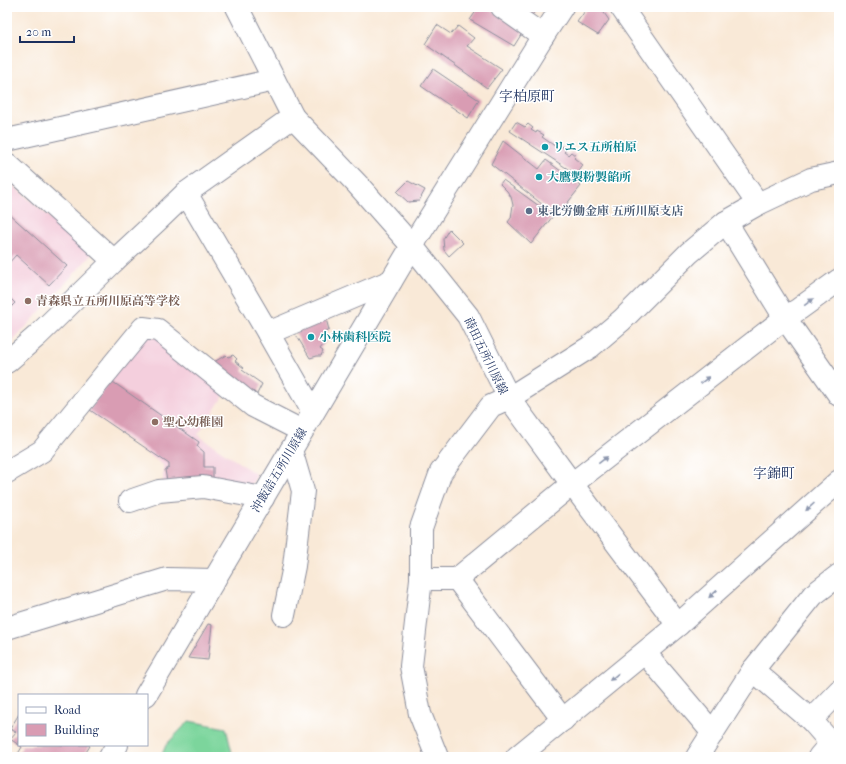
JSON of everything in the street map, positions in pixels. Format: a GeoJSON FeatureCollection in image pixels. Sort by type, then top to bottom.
{"type":"FeatureCollection","features":[{"type":"Feature","properties":{"kind":"street","name":"蒔田五所川原線"},"geometry":{"type":"LineString","coordinates":[[237,7],[293,118],[358,185],[412,246],[468,316],[509,398],[491,406],[441,472],[421,528],[421,578],[411,666],[420,714],[437,757]]}},
{"type":"Feature","properties":{"kind":"street"},"geometry":{"type":"LineString","coordinates":[[502,7],[543,36]]}},
{"type":"Feature","properties":{"kind":"street"},"geometry":{"type":"LineString","coordinates":[[412,246],[562,7]]}},
{"type":"Feature","properties":{"kind":"street"},"geometry":{"type":"LineString","coordinates":[[620,7],[758,204]]}},
{"type":"Feature","properties":{"kind":"street"},"geometry":{"type":"LineString","coordinates":[[7,140],[274,80]]}},
{"type":"Feature","properties":{"kind":"street"},"geometry":{"type":"LineString","coordinates":[[7,362],[37,336],[186,193],[293,118]]}},
{"type":"Feature","properties":{"kind":"street"},"geometry":{"type":"LineString","coordinates":[[7,164],[114,261]]}},
{"type":"Feature","properties":{"kind":"street"},"geometry":{"type":"LineString","coordinates":[[678,625],[509,398],[590,347],[622,320],[689,252],[726,222],[758,204],[811,180],[839,173]]}},
{"type":"Feature","properties":{"kind":"street"},"geometry":{"type":"LineString","coordinates":[[186,193],[314,412]]}},
{"type":"Feature","properties":{"kind":"street"},"geometry":{"type":"LineString","coordinates":[[726,222],[785,318],[839,395]]}},
{"type":"Feature","properties":{"kind":"street","name":"沖飯詰五所川原線"},"geometry":{"type":"LineString","coordinates":[[147,694],[412,246]]}},
{"type":"Feature","properties":{"kind":"street"},"geometry":{"type":"LineString","coordinates":[[421,578],[457,579],[572,484],[785,318],[839,280]]}},
{"type":"Feature","properties":{"kind":"street"},"geometry":{"type":"LineString","coordinates":[[268,333],[391,281]]}},
{"type":"Feature","properties":{"kind":"street"},"geometry":{"type":"LineString","coordinates":[[7,472],[42,451],[143,328],[158,330],[252,406],[297,440],[303,491],[294,566],[284,615]]}},
{"type":"Feature","properties":{"kind":"street"},"geometry":{"type":"LineString","coordinates":[[518,757],[678,625],[839,481]]}},
{"type":"Feature","properties":{"kind":"street"},"geometry":{"type":"LineString","coordinates":[[130,501],[159,491],[203,487],[263,498]]}},
{"type":"Feature","properties":{"kind":"street"},"geometry":{"type":"LineString","coordinates":[[697,757],[753,670],[813,595],[839,575]]}},
{"type":"Feature","properties":{"kind":"street"},"geometry":{"type":"LineString","coordinates":[[7,628],[167,579],[214,580]]}},
{"type":"Feature","properties":{"kind":"street"},"geometry":{"type":"LineString","coordinates":[[457,579],[563,720]]}},
{"type":"Feature","properties":{"kind":"street"},"geometry":{"type":"LineString","coordinates":[[645,652],[713,733]]}},
{"type":"Feature","properties":{"kind":"street"},"geometry":{"type":"LineString","coordinates":[[753,670],[811,720],[831,743],[819,757]]}},
{"type":"Feature","properties":{"kind":"street"},"geometry":{"type":"LineString","coordinates":[[811,720],[839,691]]}},
{"type":"Feature","properties":{"kind":"street"},"geometry":{"type":"LineString","coordinates":[[110,757],[116,746]]}},
{"type":"Feature","properties":{"kind":"shaded area","name":"青森県立五所川原高等学校"},"geometry":{"type":"Polygon","coordinates":[[[7,180],[92,254],[7,348],[7,180]]]}},
{"type":"Feature","properties":{"kind":"shaded area","name":"聖心幼稚園"},"geometry":{"type":"Polygon","coordinates":[[[145,335],[157,337],[226,392],[198,435],[257,475],[247,491],[163,484],[163,465],[84,408],[145,335]]]}},
{"type":"Feature","properties":{"kind":"green space"},"geometry":{"type":"Polygon","coordinates":[[[189,721],[226,728],[233,757],[161,757],[166,745],[189,721]]]}},
{"type":"Feature","properties":{"kind":"building"},"geometry":{"type":"Polygon","coordinates":[[[479,7],[485,7],[524,30],[514,46],[470,20],[479,7]]]}},
{"type":"Feature","properties":{"kind":"building"},"geometry":{"type":"Polygon","coordinates":[[[513,7],[538,7],[530,18],[513,7]]]}},
{"type":"Feature","properties":{"kind":"building"},"geometry":{"type":"Polygon","coordinates":[[[588,7],[600,7],[609,20],[598,35],[577,22],[588,7]]]}},
{"type":"Feature","properties":{"kind":"building"},"geometry":{"type":"Polygon","coordinates":[[[686,7],[694,7],[688,11],[686,7]]]}},
{"type":"Feature","properties":{"kind":"building"},"geometry":{"type":"Polygon","coordinates":[[[437,25],[451,34],[458,26],[474,38],[467,46],[502,69],[487,88],[425,44],[437,25]]]}},
{"type":"Feature","properties":{"kind":"building"},"geometry":{"type":"Polygon","coordinates":[[[433,69],[479,100],[468,118],[421,86],[433,69]]]}},
{"type":"Feature","properties":{"kind":"building","name":"リエス五所柏原"},"geometry":{"type":"Polygon","coordinates":[[[516,122],[525,127],[528,124],[533,128],[531,130],[536,133],[537,131],[544,135],[542,137],[559,149],[561,146],[566,150],[564,152],[568,155],[571,152],[576,156],[574,158],[583,165],[577,175],[510,131],[516,122]]]}},
{"type":"Feature","properties":{"kind":"building","name":"大鷹製粉製餡所"},"geometry":{"type":"Polygon","coordinates":[[[503,141],[539,169],[546,160],[581,186],[557,216],[491,164],[503,141]]]}},
{"type":"Feature","properties":{"kind":"building","name":"東北労働金庫 五所川原支店"},"geometry":{"type":"Polygon","coordinates":[[[503,180],[553,216],[531,244],[508,222],[511,218],[513,205],[511,197],[500,184],[503,180]]]}},
{"type":"Feature","properties":{"kind":"building"},"geometry":{"type":"Polygon","coordinates":[[[408,181],[425,190],[419,201],[408,202],[397,192],[408,181]]]}},
{"type":"Feature","properties":{"kind":"building"},"geometry":{"type":"Polygon","coordinates":[[[7,212],[67,266],[49,285],[16,255],[7,265],[7,212]]]}},
{"type":"Feature","properties":{"kind":"building"},"geometry":{"type":"Polygon","coordinates":[[[449,229],[463,243],[449,256],[444,250],[443,239],[449,229]]]}},
{"type":"Feature","properties":{"kind":"building"},"geometry":{"type":"Polygon","coordinates":[[[7,295],[15,303],[7,311],[7,295]]]}},
{"type":"Feature","properties":{"kind":"building","name":"小林歯科医院"},"geometry":{"type":"Polygon","coordinates":[[[325,315],[329,330],[325,332],[326,341],[320,349],[323,351],[321,356],[310,358],[295,333],[325,315]]]}},
{"type":"Feature","properties":{"kind":"building"},"geometry":{"type":"Polygon","coordinates":[[[226,355],[228,357],[233,355],[237,359],[235,361],[244,368],[242,370],[262,384],[255,398],[214,362],[226,355]]]}},
{"type":"Feature","properties":{"kind":"building","name":"聖心幼稚園"},"geometry":{"type":"Polygon","coordinates":[[[110,380],[199,442],[197,446],[204,452],[204,467],[213,467],[213,479],[167,481],[165,470],[169,468],[169,464],[90,410],[110,380]]]}},
{"type":"Feature","properties":{"kind":"building"},"geometry":{"type":"Polygon","coordinates":[[[208,624],[212,625],[208,660],[188,658],[208,624]]]}},
{"type":"Feature","properties":{"kind":"building"},"geometry":{"type":"Polygon","coordinates":[[[18,716],[18,744],[10,739],[16,732],[10,729],[18,716]]]}},
{"type":"Feature","properties":{"kind":"building"},"geometry":{"type":"Polygon","coordinates":[[[20,746],[90,746],[83,757],[16,757],[22,747],[20,746]]]}},
{"type":"Feature","properties":{"kind":"place","name":"リエス五所柏原"},"geometry":{"type":"Point","coordinates":[545,147]}},
{"type":"Feature","properties":{"kind":"place","name":"大鷹製粉製餡所"},"geometry":{"type":"Point","coordinates":[539,177]}},
{"type":"Feature","properties":{"kind":"place","name":"東北労働金庫 五所川原支店"},"geometry":{"type":"Point","coordinates":[529,211]}},
{"type":"Feature","properties":{"kind":"place","name":"青森県立五所川原高等学校"},"geometry":{"type":"Point","coordinates":[28,301]}},
{"type":"Feature","properties":{"kind":"place","name":"小林歯科医院"},"geometry":{"type":"Point","coordinates":[311,337]}},
{"type":"Feature","properties":{"kind":"place","name":"聖心幼稚園"},"geometry":{"type":"Point","coordinates":[155,422]}},
{"type":"Feature","properties":{"kind":"district","name":"字柏原町"},"geometry":{"type":"Point","coordinates":[527,96]}},
{"type":"Feature","properties":{"kind":"district","name":"字錦町"},"geometry":{"type":"Point","coordinates":[774,473]}}]}
